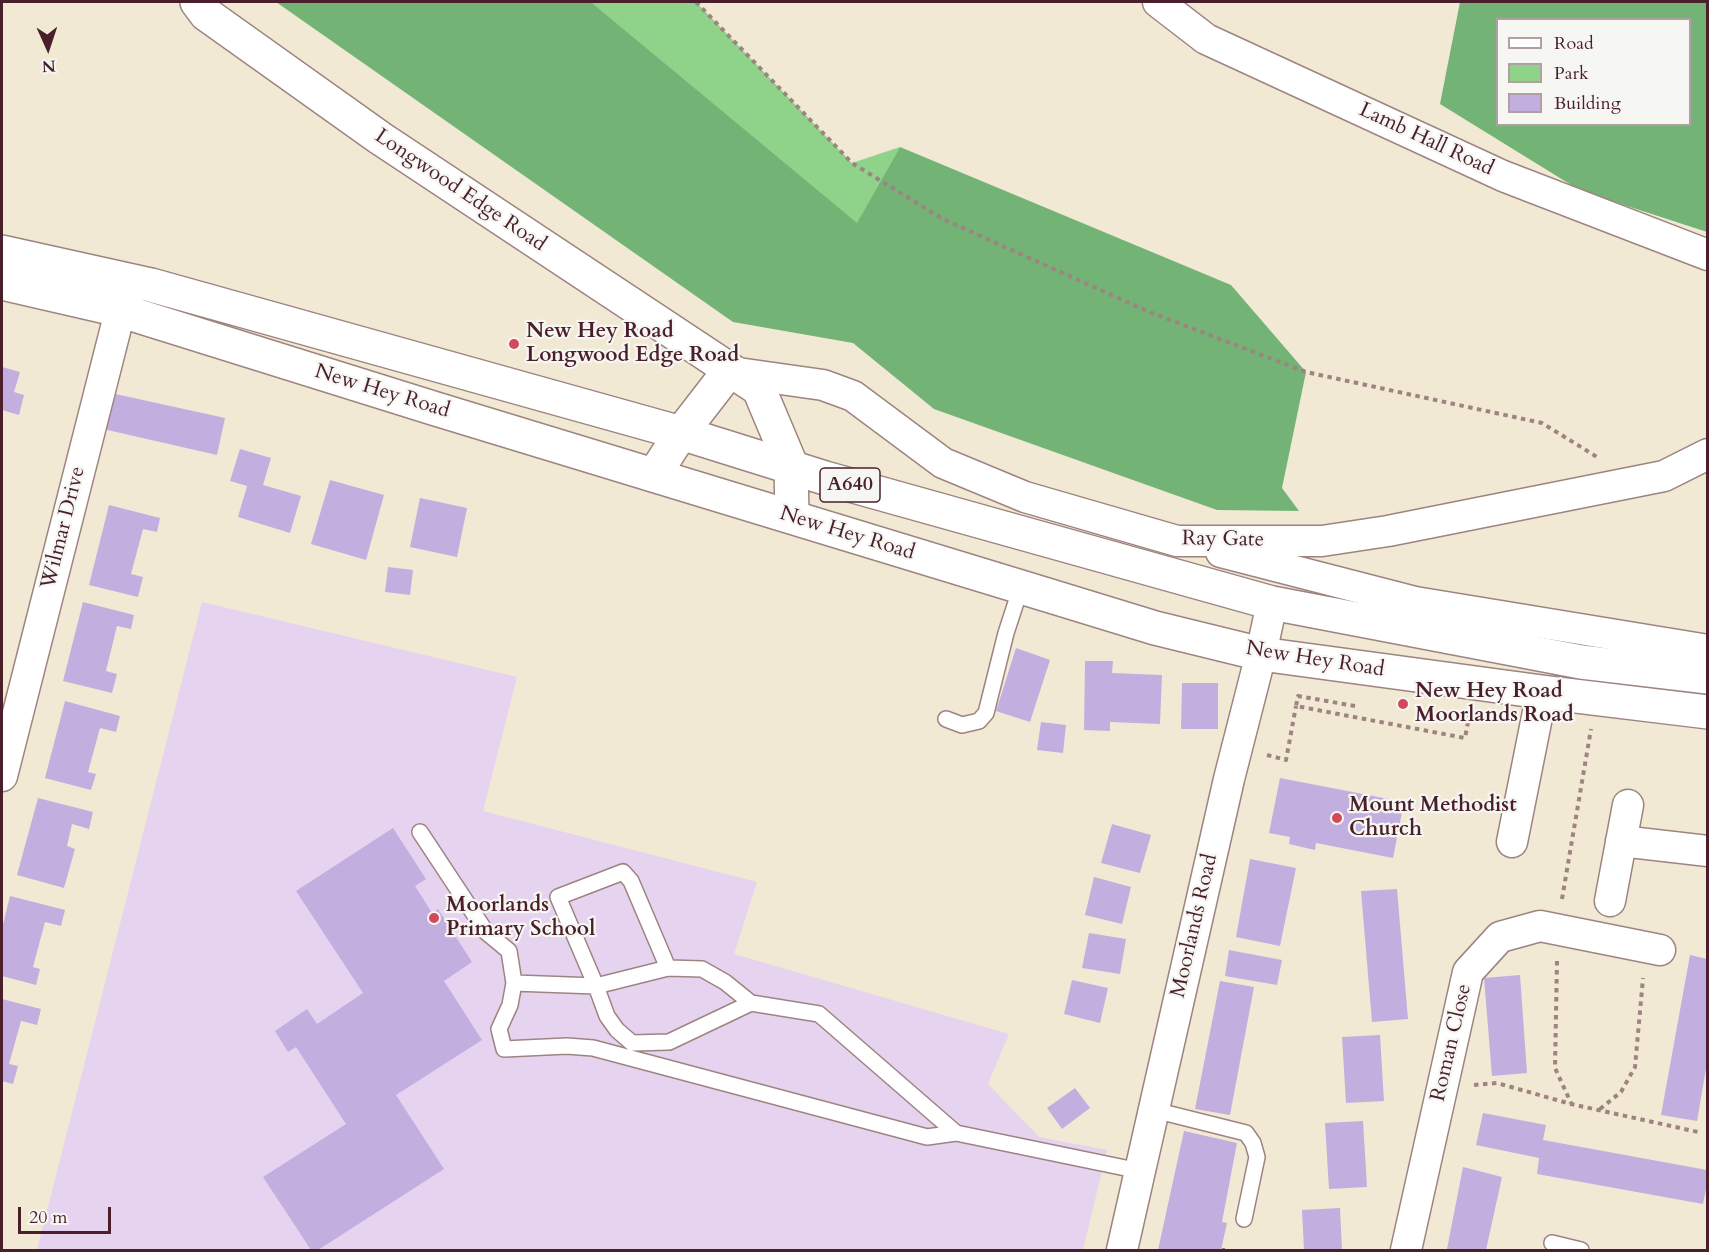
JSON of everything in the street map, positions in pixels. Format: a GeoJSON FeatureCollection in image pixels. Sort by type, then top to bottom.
{"type":"FeatureCollection","features":[{"type":"Feature","properties":{"kind":"main road","name":"Longwood Edge Road"},"geometry":{"type":"LineString","coordinates":[[197,2],[206,14],[380,138],[759,389],[790,465],[792,517]]}},
{"type":"Feature","properties":{"kind":"main road","name":"New Hey Road"},"geometry":{"type":"LineString","coordinates":[[2,252],[129,279],[681,433],[837,481],[1272,603],[1581,662],[1707,677]]}},
{"type":"Feature","properties":{"kind":"main road","name":"New Hey Road"},"geometry":{"type":"LineString","coordinates":[[2,283],[119,310],[1155,628],[1261,654],[1707,712]]}},
{"type":"Feature","properties":{"kind":"main road"},"geometry":{"type":"LineString","coordinates":[[654,475],[681,433],[729,371]]}},
{"type":"Feature","properties":{"kind":"street","name":"Lamb Hall Road"},"geometry":{"type":"LineString","coordinates":[[1158,2],[1206,39],[1503,176],[1707,255]]}},
{"type":"Feature","properties":{"kind":"street","name":"Wilmar Drive"},"geometry":{"type":"LineString","coordinates":[[2,776],[119,310],[129,279]]}},
{"type":"Feature","properties":{"kind":"street","name":"Ray Gate"},"geometry":{"type":"LineString","coordinates":[[729,371],[823,385],[853,396],[943,463],[1025,497],[1177,541],[1322,541],[1388,531],[1664,476],[1707,454]]}},
{"type":"Feature","properties":{"kind":"street"},"geometry":{"type":"LineString","coordinates":[[1177,541],[1415,602],[1707,650]]}},
{"type":"Feature","properties":{"kind":"street","name":"Moorlands Road"},"geometry":{"type":"LineString","coordinates":[[1122,1251],[1228,779],[1272,603]]}},
{"type":"Feature","properties":{"kind":"street"},"geometry":{"type":"LineString","coordinates":[[1512,842],[1542,692]]}},
{"type":"Feature","properties":{"kind":"street"},"geometry":{"type":"LineString","coordinates":[[1610,901],[1628,805]]}},
{"type":"Feature","properties":{"kind":"street"},"geometry":{"type":"LineString","coordinates":[[1621,841],[1707,851]]}},
{"type":"Feature","properties":{"kind":"street","name":"Roman Close"},"geometry":{"type":"LineString","coordinates":[[1406,1251],[1468,972],[1500,937],[1540,926],[1653,948]]}},
{"type":"Feature","properties":{"kind":"lane"},"geometry":{"type":"LineString","coordinates":[[946,719],[962,725],[979,721],[986,713],[1005,633],[1021,587]]}},
{"type":"Feature","properties":{"kind":"lane"},"geometry":{"type":"LineString","coordinates":[[420,832],[486,932],[509,951],[514,983],[510,1005],[499,1029],[504,1049],[567,1046],[593,1048],[927,1137],[956,1133],[1140,1171]]}},
{"type":"Feature","properties":{"kind":"lane"},"geometry":{"type":"LineString","coordinates":[[668,968],[631,882],[623,872],[558,897],[607,1016],[617,1030],[632,1043],[669,1042],[751,1003]]}},
{"type":"Feature","properties":{"kind":"lane"},"geometry":{"type":"LineString","coordinates":[[514,983],[596,986],[668,968],[702,969],[725,982],[751,1003],[819,1014],[956,1133]]}},
{"type":"Feature","properties":{"kind":"lane"},"geometry":{"type":"LineString","coordinates":[[1154,1110],[1246,1133],[1253,1143],[1257,1157],[1244,1219]]}},
{"type":"Feature","properties":{"kind":"lane"},"geometry":{"type":"LineString","coordinates":[[1552,1243],[1581,1251]]}},
{"type":"Feature","properties":{"kind":"path"},"geometry":{"type":"LineString","coordinates":[[696,2],[852,163],[943,219],[1147,310],[1306,372],[1542,423],[1636,481]]}},
{"type":"Feature","properties":{"kind":"path"},"geometry":{"type":"LineString","coordinates":[[1286,760],[1298,696],[1355,706]]}},
{"type":"Feature","properties":{"kind":"path"},"geometry":{"type":"LineString","coordinates":[[1571,1104],[1555,1068],[1557,930],[1597,699]]}},
{"type":"Feature","properties":{"kind":"path"},"geometry":{"type":"LineString","coordinates":[[1296,706],[1465,738]]}},
{"type":"Feature","properties":{"kind":"path"},"geometry":{"type":"LineString","coordinates":[[1600,1109],[1621,1092],[1635,1067],[1653,948]]}},
{"type":"Feature","properties":{"kind":"path"},"geometry":{"type":"LineString","coordinates":[[1465,1086],[1497,1083],[1571,1104],[1698,1132]]}},
{"type":"Feature","properties":{"kind":"shaded area","name":"Moorlands Primary School"},"geometry":{"type":"Polygon","coordinates":[[[202,602],[517,677],[483,811],[757,882],[734,954],[1009,1034],[988,1084],[1039,1137],[1107,1150],[1083,1250],[37,1250],[202,602]]]}},
{"type":"Feature","properties":{"kind":"green space"},"geometry":{"type":"Polygon","coordinates":[[[276,2],[591,2],[857,223],[900,147],[1231,285],[1306,372],[1282,488],[1299,511],[1217,510],[934,409],[853,343],[733,322],[276,2]]]}},
{"type":"Feature","properties":{"kind":"green space"},"geometry":{"type":"Polygon","coordinates":[[[591,2],[696,2],[852,163],[900,147],[857,224],[591,2]]]}},
{"type":"Feature","properties":{"kind":"green space"},"geometry":{"type":"Polygon","coordinates":[[[1460,2],[1707,2],[1707,232],[1581,191],[1440,104],[1460,2]]]}},
{"type":"Feature","properties":{"kind":"building"},"geometry":{"type":"Polygon","coordinates":[[[2,367],[20,372],[14,392],[24,395],[19,415],[2,410],[2,367]]]}},
{"type":"Feature","properties":{"kind":"building"},"geometry":{"type":"Polygon","coordinates":[[[111,393],[225,418],[217,455],[103,429],[111,393]]]}},
{"type":"Feature","properties":{"kind":"building"},"geometry":{"type":"Polygon","coordinates":[[[240,449],[271,458],[263,485],[301,496],[290,533],[238,517],[247,486],[230,481],[240,449]]]}},
{"type":"Feature","properties":{"kind":"building"},"geometry":{"type":"Polygon","coordinates":[[[330,480],[384,495],[366,560],[311,544],[330,480]]]}},
{"type":"Feature","properties":{"kind":"building"},"geometry":{"type":"Polygon","coordinates":[[[420,498],[467,508],[457,557],[410,547],[420,498]]]}},
{"type":"Feature","properties":{"kind":"building"},"geometry":{"type":"Polygon","coordinates":[[[109,505],[160,518],[157,532],[143,529],[131,574],[143,577],[138,597],[89,585],[109,505]]]}},
{"type":"Feature","properties":{"kind":"building"},"geometry":{"type":"Polygon","coordinates":[[[388,567],[413,570],[410,595],[385,592],[388,567]]]}},
{"type":"Feature","properties":{"kind":"building"},"geometry":{"type":"Polygon","coordinates":[[[83,602],[134,615],[131,629],[117,626],[106,671],[117,674],[112,693],[63,681],[83,602]]]}},
{"type":"Feature","properties":{"kind":"building"},"geometry":{"type":"Polygon","coordinates":[[[1016,648],[1050,660],[1030,722],[996,711],[1016,648]]]}},
{"type":"Feature","properties":{"kind":"building"},"geometry":{"type":"Polygon","coordinates":[[[1085,661],[1113,661],[1112,673],[1162,675],[1160,724],[1110,722],[1110,731],[1084,730],[1085,661]]]}},
{"type":"Feature","properties":{"kind":"building"},"geometry":{"type":"Polygon","coordinates":[[[1182,683],[1218,683],[1218,729],[1181,729],[1182,683]]]}},
{"type":"Feature","properties":{"kind":"building"},"geometry":{"type":"Polygon","coordinates":[[[65,701],[120,716],[116,732],[100,728],[88,772],[96,774],[91,790],[45,778],[65,701]]]}},
{"type":"Feature","properties":{"kind":"building"},"geometry":{"type":"Polygon","coordinates":[[[1041,722],[1066,725],[1063,753],[1037,750],[1041,722]]]}},
{"type":"Feature","properties":{"kind":"building","name":"Mount Methodist Church"},"geometry":{"type":"Polygon","coordinates":[[[1280,778],[1404,802],[1393,858],[1316,843],[1315,850],[1289,844],[1290,837],[1269,833],[1280,778]]]}},
{"type":"Feature","properties":{"kind":"building"},"geometry":{"type":"Polygon","coordinates":[[[38,798],[93,812],[89,829],[72,824],[67,846],[75,849],[64,888],[17,875],[38,798]]]}},
{"type":"Feature","properties":{"kind":"building"},"geometry":{"type":"Polygon","coordinates":[[[1112,824],[1151,835],[1140,873],[1101,863],[1112,824]]]}},
{"type":"Feature","properties":{"kind":"building"},"geometry":{"type":"Polygon","coordinates":[[[393,828],[426,879],[415,886],[432,913],[438,909],[472,962],[444,981],[482,1040],[396,1095],[444,1169],[318,1250],[311,1250],[263,1177],[346,1124],[296,1047],[288,1052],[275,1031],[307,1009],[317,1024],[363,993],[296,891],[393,828]]]}},
{"type":"Feature","properties":{"kind":"building"},"geometry":{"type":"Polygon","coordinates":[[[1250,859],[1296,868],[1280,946],[1236,937],[1250,859]]]}},
{"type":"Feature","properties":{"kind":"building"},"geometry":{"type":"Polygon","coordinates":[[[1094,877],[1131,887],[1122,924],[1085,915],[1094,877]]]}},
{"type":"Feature","properties":{"kind":"building"},"geometry":{"type":"Polygon","coordinates":[[[1397,889],[1408,1019],[1372,1022],[1361,891],[1397,889]]]}},
{"type":"Feature","properties":{"kind":"building"},"geometry":{"type":"Polygon","coordinates":[[[10,896],[65,910],[61,926],[45,922],[33,967],[40,969],[36,985],[2,976],[2,928],[10,896]]]}},
{"type":"Feature","properties":{"kind":"building"},"geometry":{"type":"Polygon","coordinates":[[[1089,933],[1126,939],[1120,974],[1082,968],[1089,933]]]}},
{"type":"Feature","properties":{"kind":"building"},"geometry":{"type":"Polygon","coordinates":[[[1229,950],[1282,960],[1277,985],[1225,976],[1229,950]]]}},
{"type":"Feature","properties":{"kind":"building"},"geometry":{"type":"Polygon","coordinates":[[[1690,955],[1707,959],[1707,1063],[1697,1121],[1661,1115],[1690,955]]]}},
{"type":"Feature","properties":{"kind":"building"},"geometry":{"type":"Polygon","coordinates":[[[1520,975],[1527,1073],[1492,1076],[1484,978],[1520,975]]]}},
{"type":"Feature","properties":{"kind":"building"},"geometry":{"type":"Polygon","coordinates":[[[1072,980],[1108,988],[1100,1023],[1064,1014],[1072,980]]]}},
{"type":"Feature","properties":{"kind":"building"},"geometry":{"type":"Polygon","coordinates":[[[1220,981],[1254,987],[1230,1115],[1195,1109],[1220,981]]]}},
{"type":"Feature","properties":{"kind":"building"},"geometry":{"type":"Polygon","coordinates":[[[2,999],[41,1009],[37,1025],[21,1021],[9,1064],[18,1066],[13,1084],[2,1081],[2,999]]]}},
{"type":"Feature","properties":{"kind":"building"},"geometry":{"type":"Polygon","coordinates":[[[1380,1035],[1384,1101],[1346,1103],[1342,1037],[1380,1035]]]}},
{"type":"Feature","properties":{"kind":"building"},"geometry":{"type":"Polygon","coordinates":[[[1075,1088],[1090,1108],[1062,1129],[1047,1108],[1075,1088]]]}},
{"type":"Feature","properties":{"kind":"building"},"geometry":{"type":"Polygon","coordinates":[[[1483,1113],[1546,1125],[1543,1140],[1707,1170],[1703,1204],[1537,1174],[1539,1158],[1476,1145],[1483,1113]]]}},
{"type":"Feature","properties":{"kind":"building"},"geometry":{"type":"Polygon","coordinates":[[[1363,1121],[1367,1187],[1329,1189],[1325,1123],[1363,1121]]]}},
{"type":"Feature","properties":{"kind":"building"},"geometry":{"type":"Polygon","coordinates":[[[1184,1131],[1237,1143],[1222,1222],[1227,1223],[1221,1250],[1158,1250],[1184,1131]]]}},
{"type":"Feature","properties":{"kind":"building"},"geometry":{"type":"Polygon","coordinates":[[[1463,1167],[1502,1177],[1486,1250],[1447,1249],[1463,1167]]]}},
{"type":"Feature","properties":{"kind":"building"},"geometry":{"type":"Polygon","coordinates":[[[1340,1208],[1342,1250],[1304,1250],[1302,1210],[1340,1208]]]}},
{"type":"Feature","properties":{"kind":"place","name":"New Hey Road Longwood Edge Road"},"geometry":{"type":"Point","coordinates":[514,344]}},
{"type":"Feature","properties":{"kind":"place","name":"New Hey Road Moorlands Road"},"geometry":{"type":"Point","coordinates":[1403,704]}},
{"type":"Feature","properties":{"kind":"place","name":"Mount Methodist Church"},"geometry":{"type":"Point","coordinates":[1337,818]}},
{"type":"Feature","properties":{"kind":"place","name":"Moorlands Primary School"},"geometry":{"type":"Point","coordinates":[434,918]}}]}
